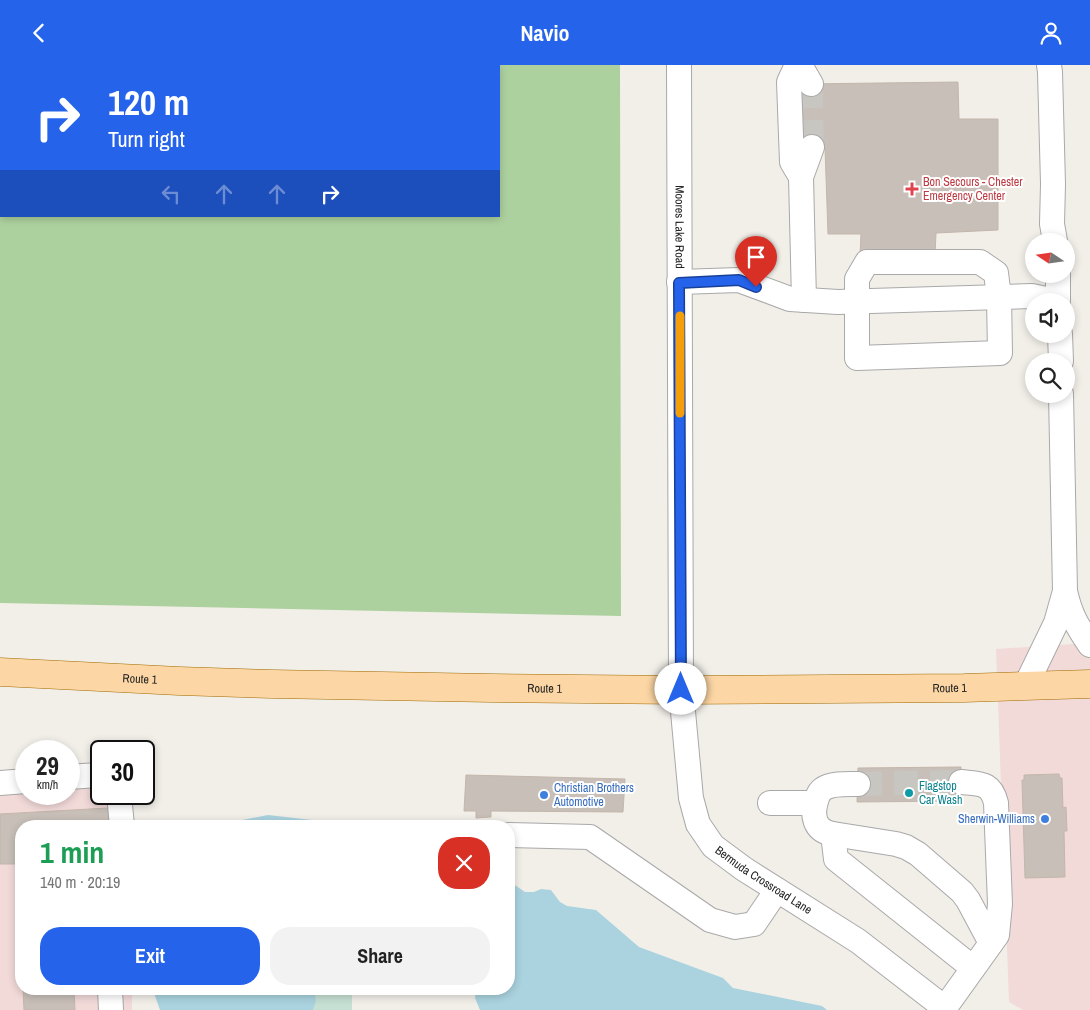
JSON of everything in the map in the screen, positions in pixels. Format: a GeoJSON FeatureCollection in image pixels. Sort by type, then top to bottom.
{"type":"FeatureCollection","features":[{"type":"Feature","properties":{"kind":"main road","name":"Route 1"},"geometry":{"type":"LineString","coordinates":[[0,672],[281,684],[681,689],[1090,684]]}},
{"type":"Feature","properties":{"kind":"street","name":"Moores Lake Road"},"geometry":{"type":"LineString","coordinates":[[679,65],[681,689]]}},
{"type":"Feature","properties":{"kind":"street"},"geometry":{"type":"LineString","coordinates":[[1049,65],[1054,233]]}},
{"type":"Feature","properties":{"kind":"street"},"geometry":{"type":"LineString","coordinates":[[801,177],[792,161],[791,153],[789,81],[803,71]]}},
{"type":"Feature","properties":{"kind":"street"},"geometry":{"type":"LineString","coordinates":[[804,300],[801,177],[812,147]]}},
{"type":"Feature","properties":{"kind":"street"},"geometry":{"type":"LineString","coordinates":[[867,262],[980,262],[996,273],[999,297],[1000,353],[857,358],[857,279],[867,262]]}},
{"type":"Feature","properties":{"kind":"street"},"geometry":{"type":"LineString","coordinates":[[679,283],[739,280],[790,299],[838,302],[1025,296]]}},
{"type":"Feature","properties":{"kind":"street"},"geometry":{"type":"LineString","coordinates":[[1061,403],[1065,591],[1076,625],[1090,645]]}},
{"type":"Feature","properties":{"kind":"street"},"geometry":{"type":"LineString","coordinates":[[1026,685],[1056,623],[1065,591]]}},
{"type":"Feature","properties":{"kind":"street","name":"Bermuda Crossroad Lane"},"geometry":{"type":"LineString","coordinates":[[681,689],[690,798],[698,824],[713,846],[744,869],[858,941],[937,1002],[944,1010]]}},
{"type":"Feature","properties":{"kind":"street"},"geometry":{"type":"LineString","coordinates":[[0,783],[15,782]]}},
{"type":"Feature","properties":{"kind":"street"},"geometry":{"type":"LineString","coordinates":[[944,1010],[997,935],[1000,903],[994,793],[984,785],[961,782]]}},
{"type":"Feature","properties":{"kind":"street"},"geometry":{"type":"LineString","coordinates":[[858,784],[824,788],[819,793],[814,813],[820,829],[827,833],[896,844],[918,854],[962,892],[991,943]]}},
{"type":"Feature","properties":{"kind":"street"},"geometry":{"type":"LineString","coordinates":[[770,803],[815,803]]}},
{"type":"Feature","properties":{"kind":"street"},"geometry":{"type":"LineString","coordinates":[[120,805],[121,820]]}},
{"type":"Feature","properties":{"kind":"street"},"geometry":{"type":"LineString","coordinates":[[834,834],[836,859],[973,968]]}},
{"type":"Feature","properties":{"kind":"street"},"geometry":{"type":"LineString","coordinates":[[515,835],[590,837],[710,920],[735,927],[754,924],[777,890]]}},
{"type":"Feature","properties":{"kind":"street"},"geometry":{"type":"LineString","coordinates":[[110,995],[111,1010]]}},
{"type":"Feature","properties":{"kind":"shaded area"},"geometry":{"type":"Polygon","coordinates":[[[1090,643],[1090,1010],[1023,1010],[1009,1002],[996,649],[1090,643]]]}},
{"type":"Feature","properties":{"kind":"shaded area"},"geometry":{"type":"Polygon","coordinates":[[[90,766],[90,805],[127,805],[128,820],[15,820],[15,995],[132,995],[132,1010],[0,1010],[0,773],[15,772],[15,805],[80,805],[80,767],[90,766]]]}},
{"type":"Feature","properties":{"kind":"green space"},"geometry":{"type":"Polygon","coordinates":[[[500,65],[620,65],[621,616],[0,603],[0,217],[500,217],[500,65]]]}},
{"type":"Feature","properties":{"kind":"green space"},"geometry":{"type":"Polygon","coordinates":[[[315,995],[352,995],[352,1010],[313,1010],[316,1002],[315,995]]]}},
{"type":"Feature","properties":{"kind":"water"},"geometry":{"type":"Polygon","coordinates":[[[268,815],[312,820],[242,820],[268,815]]]}},
{"type":"Feature","properties":{"kind":"water"},"geometry":{"type":"Polygon","coordinates":[[[515,885],[525,892],[534,892],[541,889],[551,890],[560,902],[567,906],[596,910],[639,947],[723,978],[733,988],[822,1006],[827,1010],[480,1010],[475,995],[515,995],[515,885]]]}},
{"type":"Feature","properties":{"kind":"water"},"geometry":{"type":"Polygon","coordinates":[[[315,995],[316,1002],[313,1010],[160,1010],[155,996],[315,995]]]}},
{"type":"Feature","properties":{"kind":"building","name":"Bon Secours - Chester Emergency Center"},"geometry":{"type":"Polygon","coordinates":[[[958,82],[959,119],[998,119],[998,230],[936,233],[935,255],[860,255],[861,234],[828,234],[825,148],[802,147],[802,84],[958,82]]]}},
{"type":"Feature","properties":{"kind":"building","name":"Flagstop Car Wash"},"geometry":{"type":"Polygon","coordinates":[[[961,767],[961,801],[857,802],[858,768],[961,767]]]}},
{"type":"Feature","properties":{"kind":"building","name":"Sherwin-Williams"},"geometry":{"type":"Polygon","coordinates":[[[1059,774],[1060,778],[1062,778],[1063,808],[1066,807],[1067,831],[1064,831],[1065,877],[1025,878],[1022,780],[1024,780],[1024,775],[1059,774]]]}},
{"type":"Feature","properties":{"kind":"building","name":"Christian Brothers Automotive"},"geometry":{"type":"Polygon","coordinates":[[[466,775],[625,779],[623,812],[491,811],[491,817],[476,818],[476,811],[464,811],[466,775]]]}},
{"type":"Feature","properties":{"kind":"building"},"geometry":{"type":"Polygon","coordinates":[[[108,808],[109,820],[15,820],[15,864],[0,864],[0,814],[108,808]]]}},
{"type":"Feature","properties":{"kind":"building"},"geometry":{"type":"Polygon","coordinates":[[[23,995],[74,995],[75,1010],[24,1010],[23,995]]]}},
{"type":"Feature","properties":{"kind":"tunnel"},"geometry":{"type":"LineString","coordinates":[[811,84],[812,147]]}},
{"type":"Feature","properties":{"kind":"tunnel"},"geometry":{"type":"LineString","coordinates":[[858,784],[961,782]]}},
{"type":"Feature","properties":{"kind":"slow traffic"},"geometry":{"type":"LineString","coordinates":[[680,316],[680,413]]}},
{"type":"Feature","properties":{"kind":"place","name":"Bon Secours - Chester Emergency Center"},"geometry":{"type":"Point","coordinates":[912,189]}},
{"type":"Feature","properties":{"kind":"place","name":"Flagstop Car Wash"},"geometry":{"type":"Point","coordinates":[909,793]}},
{"type":"Feature","properties":{"kind":"place","name":"Christian Brothers Automotive"},"geometry":{"type":"Point","coordinates":[544,795]}},
{"type":"Feature","properties":{"kind":"place","name":"Sherwin-Williams"},"geometry":{"type":"Point","coordinates":[1045,819]}},
{"type":"Feature","properties":{"kind":"route"},"geometry":{"type":"LineString","coordinates":[[681,689],[679,283],[739,280],[756,287]]}}]}
